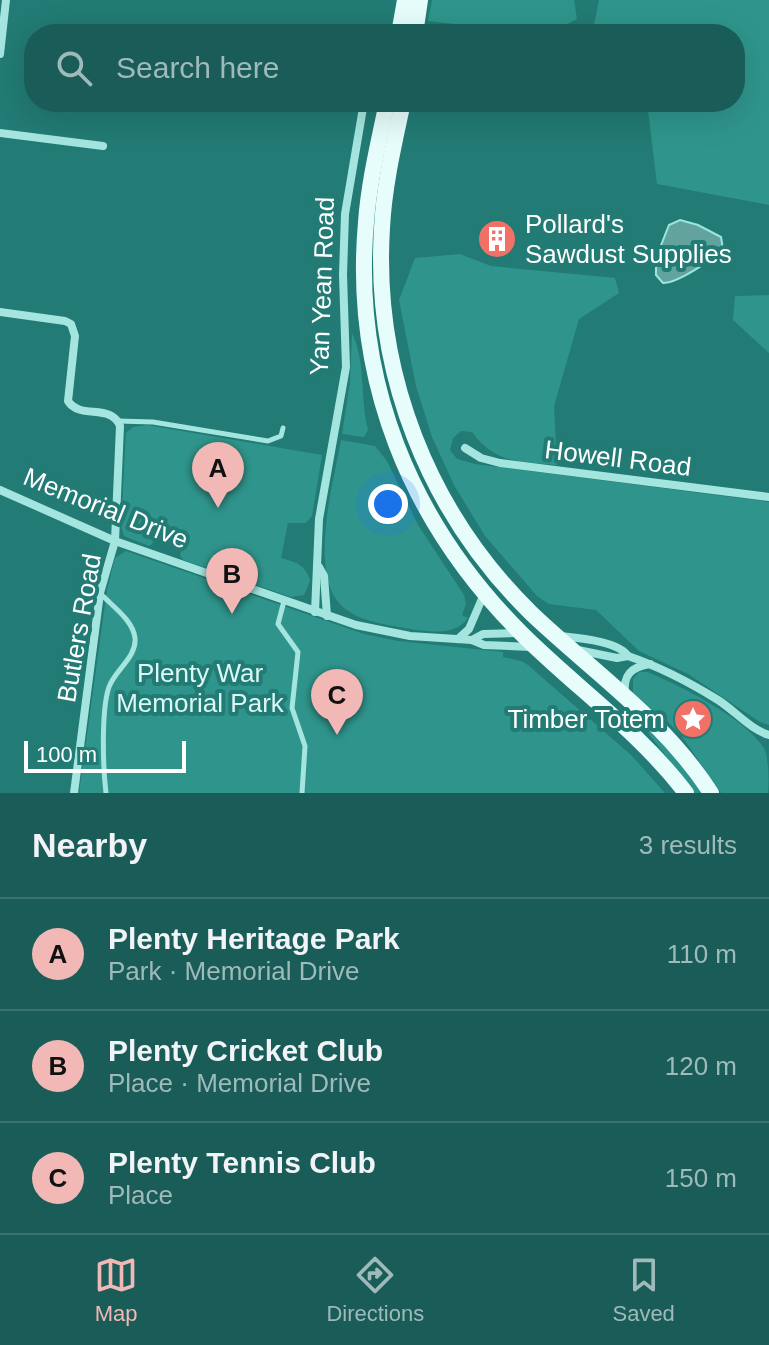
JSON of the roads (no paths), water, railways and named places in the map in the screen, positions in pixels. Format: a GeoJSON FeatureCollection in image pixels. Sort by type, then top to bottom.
{"type":"FeatureCollection","features":[{"type":"Feature","properties":{"kind":"main road"},"geometry":{"type":"LineString","coordinates":[[401,24],[405,0]]}},
{"type":"Feature","properties":{"kind":"main road"},"geometry":{"type":"LineString","coordinates":[[416,24],[420,0]]}},
{"type":"Feature","properties":{"kind":"main road","name":"Yan Yean Road"},"geometry":{"type":"LineString","coordinates":[[385,112],[369,196],[364,247],[364,297],[375,375],[393,439],[417,493],[447,545],[484,594],[535,647],[629,728],[686,793]]}},
{"type":"Feature","properties":{"kind":"main road"},"geometry":{"type":"LineString","coordinates":[[401,112],[385,198],[381,248],[386,336],[398,391],[422,456],[464,533],[507,588],[668,737],[711,793]]}},
{"type":"Feature","properties":{"kind":"main road"},"geometry":{"type":"LineString","coordinates":[[521,633],[556,636]]}},
{"type":"Feature","properties":{"kind":"main road","name":"Memorial Drive"},"geometry":{"type":"LineString","coordinates":[[535,647],[574,650]]}},
{"type":"Feature","properties":{"kind":"street"},"geometry":{"type":"LineString","coordinates":[[0,54],[6,0]]}},
{"type":"Feature","properties":{"kind":"street","name":"Yan Yean Road"},"geometry":{"type":"LineString","coordinates":[[315,612],[319,519],[346,367],[343,243],[347,195],[362,112]]}},
{"type":"Feature","properties":{"kind":"street"},"geometry":{"type":"LineString","coordinates":[[0,133],[103,146]]}},
{"type":"Feature","properties":{"kind":"street"},"geometry":{"type":"LineString","coordinates":[[0,312],[71,324],[75,336],[68,396],[70,406],[109,414],[118,421]]}},
{"type":"Feature","properties":{"kind":"street","name":"Butlers Road"},"geometry":{"type":"LineString","coordinates":[[74,793],[100,593],[115,541],[118,421]]}},
{"type":"Feature","properties":{"kind":"street","name":"Howell Road"},"geometry":{"type":"LineString","coordinates":[[465,448],[481,458],[500,463],[769,497]]}},
{"type":"Feature","properties":{"kind":"street","name":"Memorial Drive"},"geometry":{"type":"LineString","coordinates":[[0,490],[115,541],[327,616],[389,633],[472,640],[484,645],[535,647]]}},
{"type":"Feature","properties":{"kind":"street","name":"Yan Yean Road"},"geometry":{"type":"LineString","coordinates":[[319,567],[324,576],[327,616]]}},
{"type":"Feature","properties":{"kind":"street"},"geometry":{"type":"LineString","coordinates":[[457,639],[469,629],[484,594]]}},
{"type":"Feature","properties":{"kind":"street","name":"Memorial Drive"},"geometry":{"type":"LineString","coordinates":[[472,640],[479,635],[521,633]]}},
{"type":"Feature","properties":{"kind":"street"},"geometry":{"type":"LineString","coordinates":[[556,636],[619,648],[628,656],[690,683],[760,732],[769,735]]}},
{"type":"Feature","properties":{"kind":"street"},"geometry":{"type":"LineString","coordinates":[[574,650],[617,658],[628,656]]}},
{"type":"Feature","properties":{"kind":"street"},"geometry":{"type":"LineString","coordinates":[[625,697],[627,675],[638,667],[651,664]]}},
{"type":"Feature","properties":{"kind":"lane"},"geometry":{"type":"LineString","coordinates":[[118,421],[153,422],[268,441],[281,436],[283,428]]}},
{"type":"Feature","properties":{"kind":"lane"},"geometry":{"type":"LineString","coordinates":[[100,593],[128,621],[135,636],[132,651],[111,682],[107,694],[106,793]]}},
{"type":"Feature","properties":{"kind":"lane"},"geometry":{"type":"LineString","coordinates":[[284,601],[278,624],[296,647],[298,657],[292,708],[305,746],[302,793]]}},
{"type":"Feature","properties":{"kind":"water"},"geometry":{"type":"Polygon","coordinates":[[[680,220],[721,237],[723,249],[686,275],[663,283],[656,275],[656,258],[669,225],[680,220]]]}},
{"type":"Feature","properties":{"kind":"place","name":"Pollard's Sawdust Supplies"},"geometry":{"type":"Point","coordinates":[497,239]}},
{"type":"Feature","properties":{"kind":"place","name":"Plenty Heritage Park"},"geometry":{"type":"Point","coordinates":[218,508]}},
{"type":"Feature","properties":{"kind":"place","name":"Plenty Cricket Club"},"geometry":{"type":"Point","coordinates":[232,614]}},
{"type":"Feature","properties":{"kind":"place","name":"Timber Totem"},"geometry":{"type":"Point","coordinates":[693,719]}},
{"type":"Feature","properties":{"kind":"place","name":"Plenty Tennis Club"},"geometry":{"type":"Point","coordinates":[337,735]}},
{"type":"Feature","properties":{"kind":"park label","name":"Plenty War Memorial Park"},"geometry":{"type":"Point","coordinates":[200,688]}}]}
